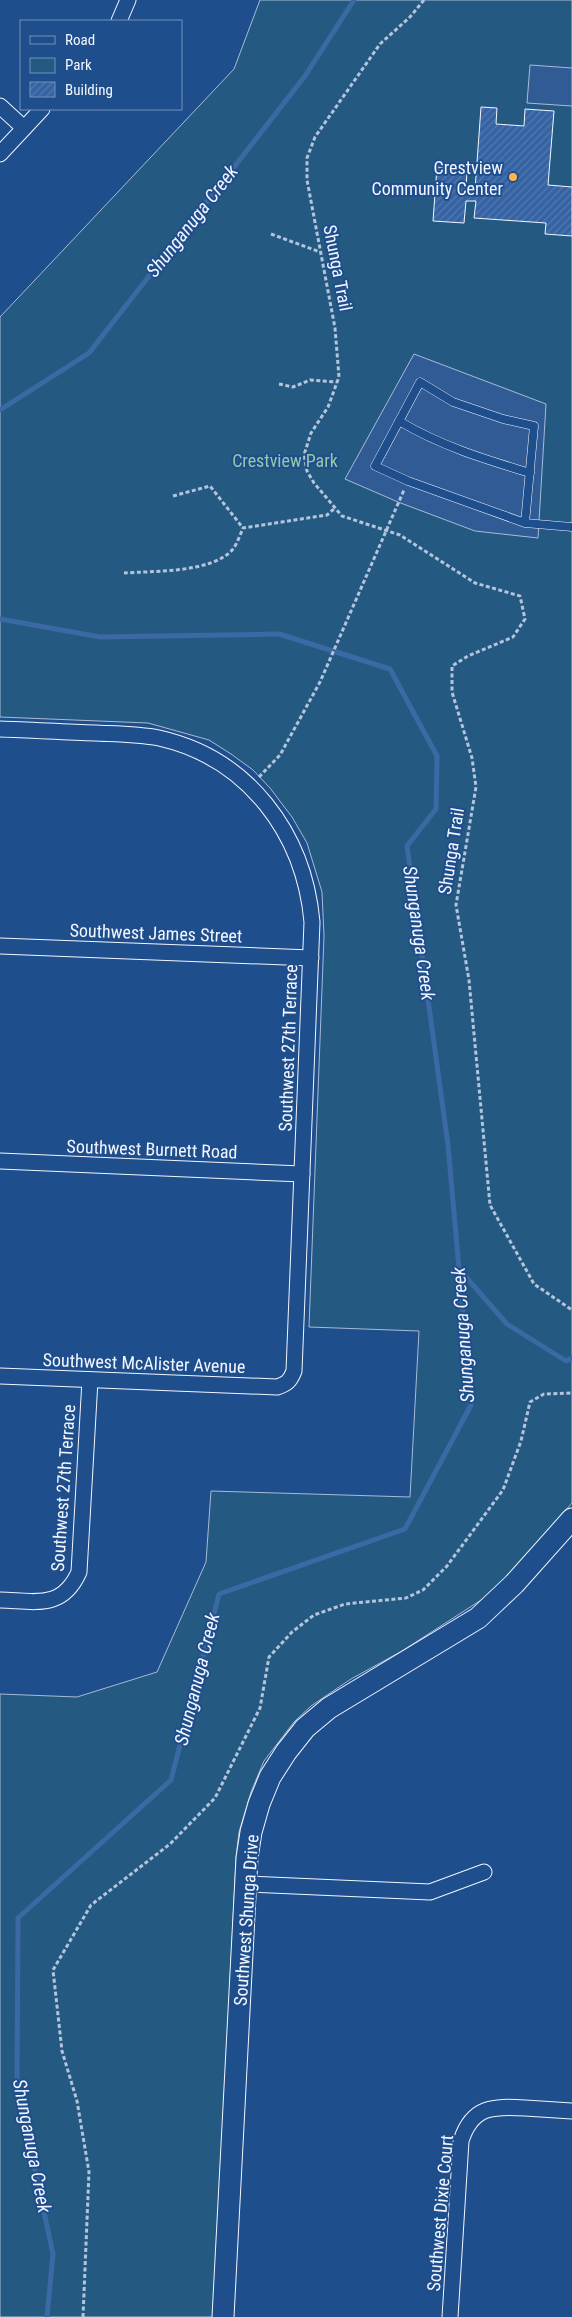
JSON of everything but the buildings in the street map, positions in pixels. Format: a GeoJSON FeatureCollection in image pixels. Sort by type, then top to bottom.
{"type":"FeatureCollection","features":[{"type":"Feature","properties":{"kind":"street"},"geometry":{"type":"LineString","coordinates":[[119,20],[128,0]]}},
{"type":"Feature","properties":{"kind":"street"},"geometry":{"type":"LineString","coordinates":[[0,106],[24,128]]}},
{"type":"Feature","properties":{"kind":"street"},"geometry":{"type":"LineString","coordinates":[[0,154],[41,110]]}},
{"type":"Feature","properties":{"kind":"street","name":"Southwest 27th Terrace"},"geometry":{"type":"LineString","coordinates":[[0,729],[138,735],[159,738],[202,754],[232,772],[250,787],[281,823],[303,871],[312,922],[311,958],[294,1371],[291,1380],[286,1384]]}},
{"type":"Feature","properties":{"kind":"street","name":"Southwest James Street"},"geometry":{"type":"LineString","coordinates":[[0,946],[311,958]]}},
{"type":"Feature","properties":{"kind":"street","name":"Southwest Burnett Road"},"geometry":{"type":"LineString","coordinates":[[0,1161],[302,1174]]}},
{"type":"Feature","properties":{"kind":"street","name":"Southwest McAlister Avenue"},"geometry":{"type":"LineString","coordinates":[[0,1376],[277,1387],[286,1384]]}},
{"type":"Feature","properties":{"kind":"street","name":"Southwest 27th Terrace"},"geometry":{"type":"LineString","coordinates":[[0,1600],[49,1602],[63,1595],[73,1585],[79,1572],[90,1380]]}},
{"type":"Feature","properties":{"kind":"street","name":"Southwest Shunga Drive"},"geometry":{"type":"LineString","coordinates":[[223,2317],[246,1884],[251,1832],[259,1804],[270,1777],[286,1752],[306,1728],[329,1708],[478,1618],[514,1584],[572,1519]]}},
{"type":"Feature","properties":{"kind":"street"},"geometry":{"type":"LineString","coordinates":[[246,1884],[430,1892],[484,1872]]}},
{"type":"Feature","properties":{"kind":"street","name":"Southwest Dixie Court"},"geometry":{"type":"LineString","coordinates":[[450,2317],[461,2141],[465,2129],[475,2116],[489,2108],[500,2106],[572,2111]]}},
{"type":"Feature","properties":{"kind":"lane"},"geometry":{"type":"LineString","coordinates":[[525,523],[534,426],[503,419],[453,402],[420,382],[375,466],[408,481],[525,523],[572,527]]}},
{"type":"Feature","properties":{"kind":"lane"},"geometry":{"type":"LineString","coordinates":[[399,421],[423,435],[458,450],[530,473]]}},
{"type":"Feature","properties":{"kind":"path","name":"Shunga Trail"},"geometry":{"type":"LineString","coordinates":[[424,0],[410,17],[380,44],[315,137],[306,158],[307,180],[335,328],[337,382],[328,407],[311,432],[304,455],[308,471],[314,483],[342,516],[400,535],[475,583],[520,596],[526,619],[513,637],[468,656],[452,666],[452,692],[472,758],[476,787],[456,905],[469,980],[490,1204],[534,1284],[572,1310]]}},
{"type":"Feature","properties":{"kind":"path"},"geometry":{"type":"LineString","coordinates":[[271,234],[321,252]]}},
{"type":"Feature","properties":{"kind":"path"},"geometry":{"type":"LineString","coordinates":[[280,384],[293,387],[310,380],[337,382]]}},
{"type":"Feature","properties":{"kind":"path"},"geometry":{"type":"LineString","coordinates":[[250,787],[280,755],[320,682],[408,481]]}},
{"type":"Feature","properties":{"kind":"path"},"geometry":{"type":"LineString","coordinates":[[173,496],[210,486],[243,528]]}},
{"type":"Feature","properties":{"kind":"path"},"geometry":{"type":"LineString","coordinates":[[243,528],[326,515],[335,508]]}},
{"type":"Feature","properties":{"kind":"path"},"geometry":{"type":"LineString","coordinates":[[124,573],[184,569],[222,558],[233,549],[243,528]]}},
{"type":"Feature","properties":{"kind":"path"},"geometry":{"type":"LineString","coordinates":[[567,1307],[572,1304]]}},
{"type":"Feature","properties":{"kind":"green space","name":"Crestview Park"},"geometry":{"type":"Polygon","coordinates":[[[260,0],[572,0],[572,1503],[492,1593],[402,1651],[351,1679],[311,1706],[294,1722],[264,1761],[251,1792],[239,1832],[236,1858],[214,2317],[0,2317],[0,1694],[77,1697],[157,1672],[206,1562],[211,1491],[410,1497],[419,1331],[309,1327],[324,936],[322,892],[307,843],[292,817],[270,788],[253,770],[209,740],[148,723],[0,717],[0,317],[234,69],[260,0]]]}},
{"type":"Feature","properties":{"kind":"shaded area"},"geometry":{"type":"Polygon","coordinates":[[[530,65],[572,68],[572,106],[527,103],[530,65]]]}},
{"type":"Feature","properties":{"kind":"shaded area"},"geometry":{"type":"Polygon","coordinates":[[[414,354],[546,404],[538,538],[475,531],[398,502],[345,479],[414,354]]]}},
{"type":"Feature","properties":{"kind":"waterway","name":"Shunganuga Creek"},"geometry":{"type":"LineString","coordinates":[[0,410],[89,353],[305,76],[354,0]]}},
{"type":"Feature","properties":{"kind":"waterway","name":"Shunganuga Creek"},"geometry":{"type":"LineString","coordinates":[[0,619],[100,637],[279,634],[390,669],[437,756],[436,809],[407,846],[448,1145],[471,1405],[405,1529],[219,1594],[171,1780],[18,1918],[17,2087],[53,2254],[47,2317]]}},
{"type":"Feature","properties":{"kind":"waterway"},"geometry":{"type":"LineString","coordinates":[[459,1269],[507,1324],[566,1361],[572,1358]]}},
{"type":"Feature","properties":{"kind":"place","name":"Crestview Community Center"},"geometry":{"type":"Point","coordinates":[513,177]}}]}
